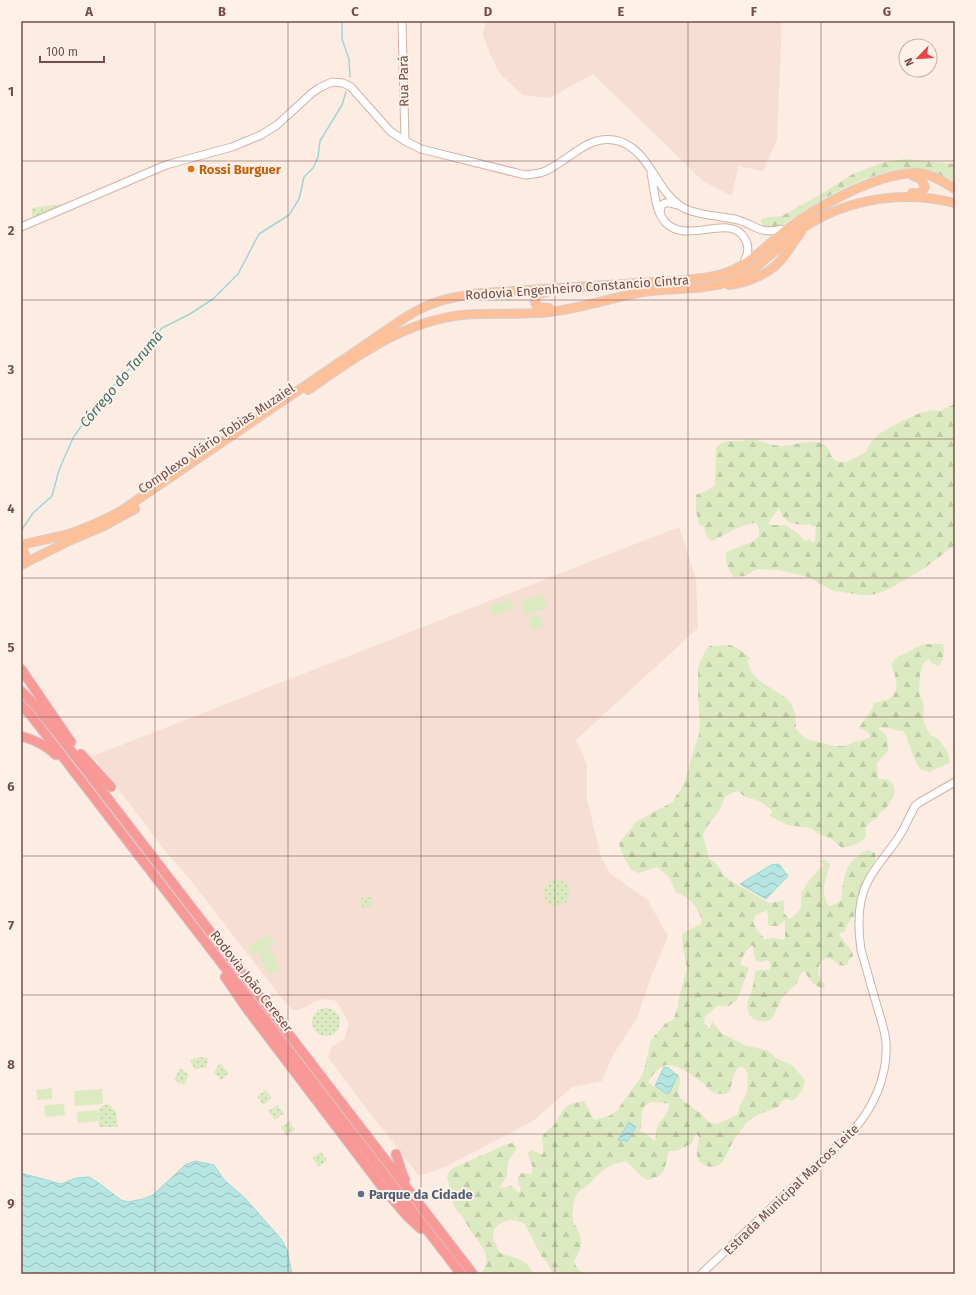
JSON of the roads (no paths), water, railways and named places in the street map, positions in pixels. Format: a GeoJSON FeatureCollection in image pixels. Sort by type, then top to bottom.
{"type":"FeatureCollection","features":[{"type":"Feature","properties":{"kind":"highway"},"geometry":{"type":"LineString","coordinates":[[21,669],[73,745],[112,787]]}},
{"type":"Feature","properties":{"kind":"highway"},"geometry":{"type":"LineString","coordinates":[[21,675],[44,702],[79,761]]}},
{"type":"Feature","properties":{"kind":"highway"},"geometry":{"type":"LineString","coordinates":[[21,691],[35,705],[79,761]]}},
{"type":"Feature","properties":{"kind":"highway","name":"Rodovia João Cereser"},"geometry":{"type":"LineString","coordinates":[[21,705],[29,713],[74,771],[461,1274]]}},
{"type":"Feature","properties":{"kind":"highway"},"geometry":{"type":"LineString","coordinates":[[21,736],[40,743],[48,748],[74,771]]}},
{"type":"Feature","properties":{"kind":"highway","name":"Rodovia João Cereser"},"geometry":{"type":"LineString","coordinates":[[79,761],[473,1274]]}},
{"type":"Feature","properties":{"kind":"highway"},"geometry":{"type":"LineString","coordinates":[[396,1154],[402,1173],[426,1213]]}},
{"type":"Feature","properties":{"kind":"main road","name":"Rua Pará"},"geometry":{"type":"LineString","coordinates":[[402,21],[405,141]]}},
{"type":"Feature","properties":{"kind":"main road"},"geometry":{"type":"LineString","coordinates":[[21,227],[166,165],[226,149],[261,135],[277,125],[312,93],[332,82],[351,87],[390,131],[421,149],[525,174],[543,172],[552,168],[578,150],[590,144],[604,140],[615,140],[633,148],[644,159],[662,189],[679,206]]}},
{"type":"Feature","properties":{"kind":"main road"},"geometry":{"type":"LineString","coordinates":[[651,172],[656,205],[667,224],[673,228],[689,231],[724,228],[737,229],[741,232],[749,246],[745,259]]}},
{"type":"Feature","properties":{"kind":"main road","name":"Rodovia Engenheiro Constancio Cintra"},"geometry":{"type":"LineString","coordinates":[[21,546],[76,532],[121,511],[406,317],[430,304],[455,297],[481,293],[639,283],[718,276],[736,269],[753,258],[804,217],[834,200],[889,176],[920,173],[955,189]]}},
{"type":"Feature","properties":{"kind":"main road"},"geometry":{"type":"LineString","coordinates":[[655,281],[713,274],[727,269],[745,259],[781,229],[816,206],[879,183],[900,177],[915,176],[921,179],[925,184],[921,193],[880,195],[849,202],[823,213],[807,225],[780,261],[774,266],[746,281],[728,285],[713,286]]}},
{"type":"Feature","properties":{"kind":"main road","name":"Rodovia Engenheiro Constancio Cintra"},"geometry":{"type":"LineString","coordinates":[[421,325],[466,315],[484,313],[538,313],[556,311],[643,292],[713,286],[734,279],[758,266],[807,225],[839,209],[873,200],[911,197],[931,198],[955,203]]}},
{"type":"Feature","properties":{"kind":"main road"},"geometry":{"type":"LineString","coordinates":[[660,213],[661,206],[665,203],[672,203],[691,211],[739,221],[762,230],[774,231],[781,229]]}},
{"type":"Feature","properties":{"kind":"main road"},"geometry":{"type":"LineString","coordinates":[[639,283],[626,287],[540,293],[536,297],[536,303],[542,308],[555,308],[575,305],[634,290],[709,283],[729,278],[758,266]]}},
{"type":"Feature","properties":{"kind":"main road","name":"Complexo Viário Tobias Muzaiel"},"geometry":{"type":"LineString","coordinates":[[23,565],[58,546],[102,527],[125,514],[370,348],[421,325]]}},
{"type":"Feature","properties":{"kind":"main road"},"geometry":{"type":"LineString","coordinates":[[21,546],[25,554],[23,565]]}},
{"type":"Feature","properties":{"kind":"main road","name":"Estrada Municipal Marcos Leite"},"geometry":{"type":"LineString","coordinates":[[702,1274],[849,1136],[865,1118],[876,1098],[883,1076],[886,1057],[886,1041],[861,950],[861,905],[864,890],[868,880],[897,840],[915,806],[955,782]]}},
{"type":"Feature","properties":{"kind":"water"},"geometry":{"type":"Polygon","coordinates":[[[779,864],[788,876],[766,899],[740,884],[771,865],[779,864]]]}},
{"type":"Feature","properties":{"kind":"water"},"geometry":{"type":"Polygon","coordinates":[[[664,1067],[669,1068],[677,1076],[670,1092],[667,1094],[655,1086],[664,1067]]]}},
{"type":"Feature","properties":{"kind":"water"},"geometry":{"type":"Polygon","coordinates":[[[629,1122],[636,1127],[627,1142],[625,1140],[618,1140],[629,1122]]]}},
{"type":"Feature","properties":{"kind":"water"},"geometry":{"type":"Polygon","coordinates":[[[195,1161],[214,1165],[224,1180],[245,1198],[281,1239],[287,1250],[292,1274],[21,1274],[21,1173],[61,1184],[76,1178],[89,1177],[121,1200],[128,1202],[153,1195],[185,1165],[195,1161]]]}},
{"type":"Feature","properties":{"kind":"waterway","name":"Córrego do Tarumã"},"geometry":{"type":"LineString","coordinates":[[342,21],[342,39],[349,59],[350,77]]}},
{"type":"Feature","properties":{"kind":"waterway","name":"Córrego do Tarumã"},"geometry":{"type":"LineString","coordinates":[[21,531],[33,513],[52,496],[59,470],[73,438],[98,402],[133,365],[162,328],[190,314],[213,299],[238,274],[259,234],[289,215],[299,199],[304,177],[313,168],[318,157],[320,141],[342,105],[346,92]]}},
{"type":"Feature","properties":{"kind":"place","name":"Rossi Burguer"},"geometry":{"type":"Point","coordinates":[191,169]}},
{"type":"Feature","properties":{"kind":"place","name":"Parque da Cidade"},"geometry":{"type":"Point","coordinates":[361,1194]}}]}
